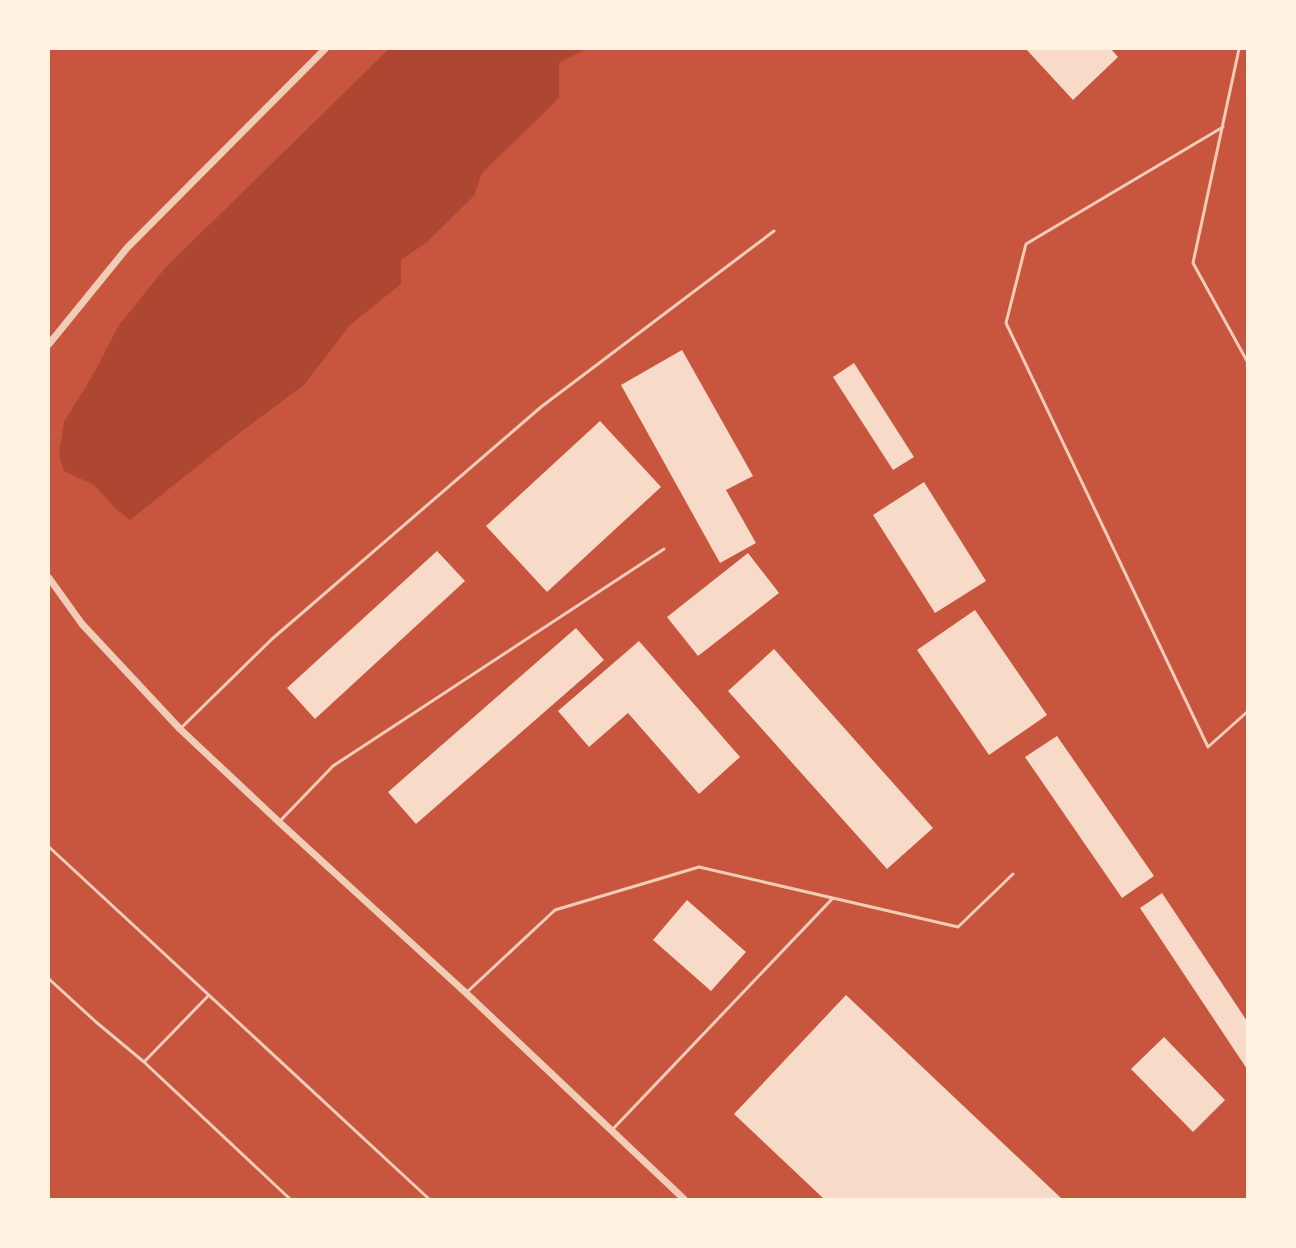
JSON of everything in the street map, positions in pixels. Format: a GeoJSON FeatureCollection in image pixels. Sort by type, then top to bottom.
{"type":"FeatureCollection","features":[{"type":"Feature","properties":{"kind":"street"},"geometry":{"type":"LineString","coordinates":[[49,344],[127,248],[325,49]]}},
{"type":"Feature","properties":{"kind":"street"},"geometry":{"type":"LineString","coordinates":[[49,578],[82,624],[180,729],[466,993],[684,1199]]}},
{"type":"Feature","properties":{"kind":"lane"},"geometry":{"type":"LineString","coordinates":[[1239,49],[1193,263],[1247,362]]}},
{"type":"Feature","properties":{"kind":"lane"},"geometry":{"type":"LineString","coordinates":[[1222,127],[1026,244],[1006,324],[1208,747],[1247,712]]}},
{"type":"Feature","properties":{"kind":"lane"},"geometry":{"type":"LineString","coordinates":[[180,729],[272,638],[541,407],[774,231]]}},
{"type":"Feature","properties":{"kind":"lane"},"geometry":{"type":"LineString","coordinates":[[279,822],[333,766],[664,548]]}},
{"type":"Feature","properties":{"kind":"lane"},"geometry":{"type":"LineString","coordinates":[[49,847],[208,996],[429,1199]]}},
{"type":"Feature","properties":{"kind":"lane"},"geometry":{"type":"LineString","coordinates":[[466,993],[555,910],[699,867],[958,927],[1013,874]]}},
{"type":"Feature","properties":{"kind":"lane"},"geometry":{"type":"LineString","coordinates":[[612,1130],[833,898]]}},
{"type":"Feature","properties":{"kind":"lane"},"geometry":{"type":"LineString","coordinates":[[49,979],[96,1022],[144,1062],[290,1199]]}},
{"type":"Feature","properties":{"kind":"lane"},"geometry":{"type":"LineString","coordinates":[[144,1062],[208,996]]}},
{"type":"Feature","properties":{"kind":"shaded area"},"geometry":{"type":"Polygon","coordinates":[[[389,49],[586,49],[559,63],[559,98],[482,173],[474,196],[427,242],[401,260],[401,284],[350,325],[304,385],[238,434],[130,520],[116,509],[94,485],[64,471],[59,455],[64,422],[94,373],[119,325],[166,267],[389,49]]]}},
{"type":"Feature","properties":{"kind":"building"},"geometry":{"type":"Polygon","coordinates":[[[1026,49],[1111,49],[1118,57],[1073,100],[1026,49]]]}},
{"type":"Feature","properties":{"kind":"building"},"geometry":{"type":"Polygon","coordinates":[[[682,350],[753,476],[726,490],[756,543],[720,563],[621,385],[682,350]]]}},
{"type":"Feature","properties":{"kind":"building"},"geometry":{"type":"Polygon","coordinates":[[[854,363],[914,457],[893,470],[833,377],[854,363]]]}},
{"type":"Feature","properties":{"kind":"building"},"geometry":{"type":"Polygon","coordinates":[[[600,421],[661,487],[547,592],[486,526],[600,421]]]}},
{"type":"Feature","properties":{"kind":"building"},"geometry":{"type":"Polygon","coordinates":[[[924,482],[986,581],[935,613],[873,515],[924,482]]]}},
{"type":"Feature","properties":{"kind":"building"},"geometry":{"type":"Polygon","coordinates":[[[437,551],[465,581],[315,719],[287,688],[437,551]]]}},
{"type":"Feature","properties":{"kind":"building"},"geometry":{"type":"Polygon","coordinates":[[[748,553],[779,593],[698,656],[667,617],[748,553]]]}},
{"type":"Feature","properties":{"kind":"building"},"geometry":{"type":"Polygon","coordinates":[[[975,610],[1047,715],[989,755],[917,650],[975,610]]]}},
{"type":"Feature","properties":{"kind":"building"},"geometry":{"type":"Polygon","coordinates":[[[576,628],[604,660],[416,824],[388,792],[576,628]]]}},
{"type":"Feature","properties":{"kind":"building"},"geometry":{"type":"Polygon","coordinates":[[[639,641],[740,757],[699,794],[628,713],[589,747],[558,711],[639,641]]]}},
{"type":"Feature","properties":{"kind":"building"},"geometry":{"type":"Polygon","coordinates":[[[774,649],[933,828],[887,869],[728,691],[774,649]]]}},
{"type":"Feature","properties":{"kind":"building"},"geometry":{"type":"Polygon","coordinates":[[[1057,736],[1154,876],[1122,898],[1025,757],[1057,736]]]}},
{"type":"Feature","properties":{"kind":"building"},"geometry":{"type":"Polygon","coordinates":[[[1162,893],[1247,1021],[1247,1069],[1140,908],[1162,893]]]}},
{"type":"Feature","properties":{"kind":"building"},"geometry":{"type":"Polygon","coordinates":[[[687,900],[746,952],[711,991],[653,940],[687,900]]]}},
{"type":"Feature","properties":{"kind":"building"},"geometry":{"type":"Polygon","coordinates":[[[846,995],[1062,1199],[824,1199],[734,1114],[846,995]]]}},
{"type":"Feature","properties":{"kind":"building"},"geometry":{"type":"Polygon","coordinates":[[[1164,1037],[1225,1100],[1193,1132],[1131,1069],[1164,1037]]]}}]}
